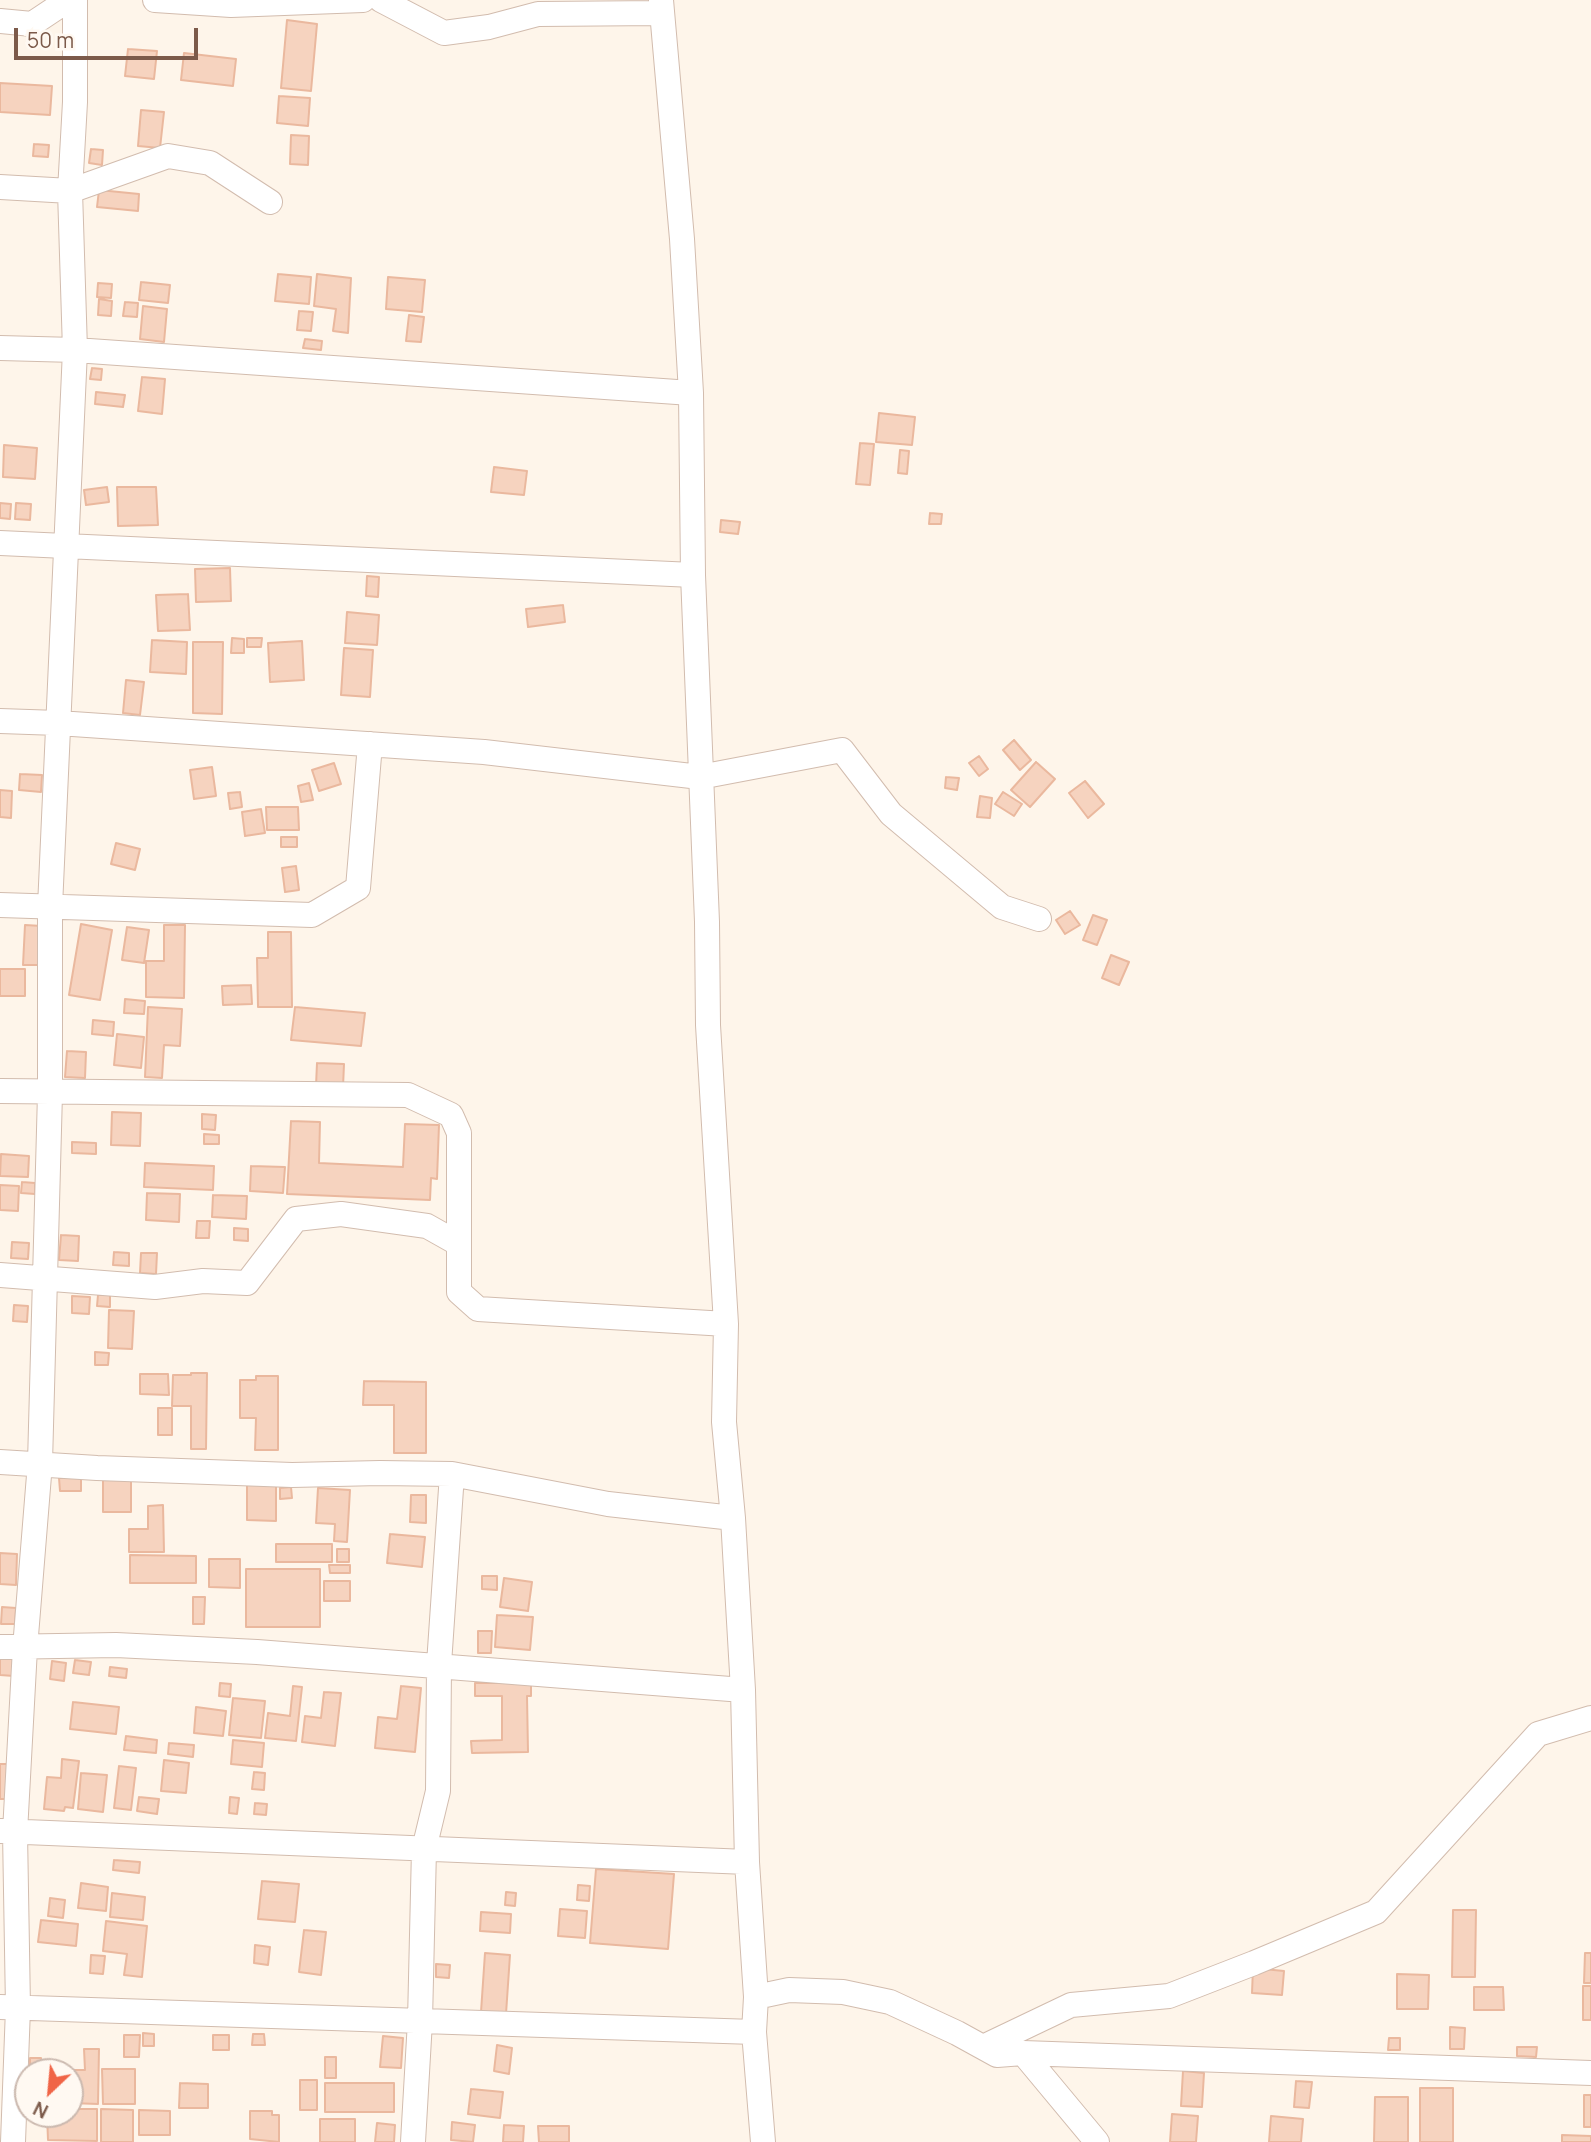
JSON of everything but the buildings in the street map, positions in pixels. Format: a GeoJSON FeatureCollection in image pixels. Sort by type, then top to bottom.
{"type":"FeatureCollection","features":[{"type":"Feature","properties":{"kind":"street"},"geometry":{"type":"LineString","coordinates":[[0,21],[32,24],[68,0]]}},
{"type":"Feature","properties":{"kind":"street"},"geometry":{"type":"LineString","coordinates":[[13,2142],[8,1831],[40,1463],[50,1093],[50,907],[75,349],[70,191],[75,102],[75,0]]}},
{"type":"Feature","properties":{"kind":"street"},"geometry":{"type":"LineString","coordinates":[[155,0],[231,5],[363,0]]}},
{"type":"Feature","properties":{"kind":"street"},"geometry":{"type":"LineString","coordinates":[[381,0],[444,33],[489,27],[538,14],[662,7],[682,239],[691,393],[692,575],[707,922],[708,1025],[726,1324],[724,1422],[733,1518],[743,1690],[747,1862],[756,1997],[754,2032],[763,2142]]}},
{"type":"Feature","properties":{"kind":"street"},"geometry":{"type":"LineString","coordinates":[[0,187],[70,191],[167,156],[210,163],[270,202]]}},
{"type":"Feature","properties":{"kind":"street"},"geometry":{"type":"LineString","coordinates":[[0,348],[75,349],[691,393]]}},
{"type":"Feature","properties":{"kind":"street"},"geometry":{"type":"LineString","coordinates":[[0,543],[692,575]]}},
{"type":"Feature","properties":{"kind":"street"},"geometry":{"type":"LineString","coordinates":[[0,722],[58,723],[484,752],[700,777],[842,750],[891,814],[1002,907],[1039,919]]}},
{"type":"Feature","properties":{"kind":"street"},"geometry":{"type":"LineString","coordinates":[[0,905],[313,915],[358,888],[370,744]]}},
{"type":"Feature","properties":{"kind":"street"},"geometry":{"type":"LineString","coordinates":[[0,1091],[408,1095],[452,1115],[459,1133],[459,1292],[478,1309],[726,1324]]}},
{"type":"Feature","properties":{"kind":"street"},"geometry":{"type":"LineString","coordinates":[[0,1275],[155,1287],[203,1281],[247,1283],[296,1219],[341,1214],[427,1226],[459,1244]]}},
{"type":"Feature","properties":{"kind":"street"},"geometry":{"type":"LineString","coordinates":[[0,1462],[292,1475],[452,1474],[608,1504],[733,1518]]}},
{"type":"Feature","properties":{"kind":"street"},"geometry":{"type":"LineString","coordinates":[[413,2142],[420,2021],[424,1849],[438,1791],[439,1664],[452,1474]]}},
{"type":"Feature","properties":{"kind":"street"},"geometry":{"type":"LineString","coordinates":[[0,1647],[116,1645],[439,1664],[743,1690]]}},
{"type":"Feature","properties":{"kind":"street"},"geometry":{"type":"LineString","coordinates":[[983,2048],[1071,2005],[1169,1996],[1376,1912],[1538,1734],[1591,1718]]}},
{"type":"Feature","properties":{"kind":"street"},"geometry":{"type":"LineString","coordinates":[[8,1831],[747,1862]]}},
{"type":"Feature","properties":{"kind":"street"},"geometry":{"type":"LineString","coordinates":[[756,1997],[789,1990],[843,1992],[890,2002],[997,2055],[1023,2053],[1591,2073]]}},
{"type":"Feature","properties":{"kind":"street"},"geometry":{"type":"LineString","coordinates":[[9,2007],[754,2032]]}},
{"type":"Feature","properties":{"kind":"street"},"geometry":{"type":"LineString","coordinates":[[1023,2053],[1097,2142]]}}]}
